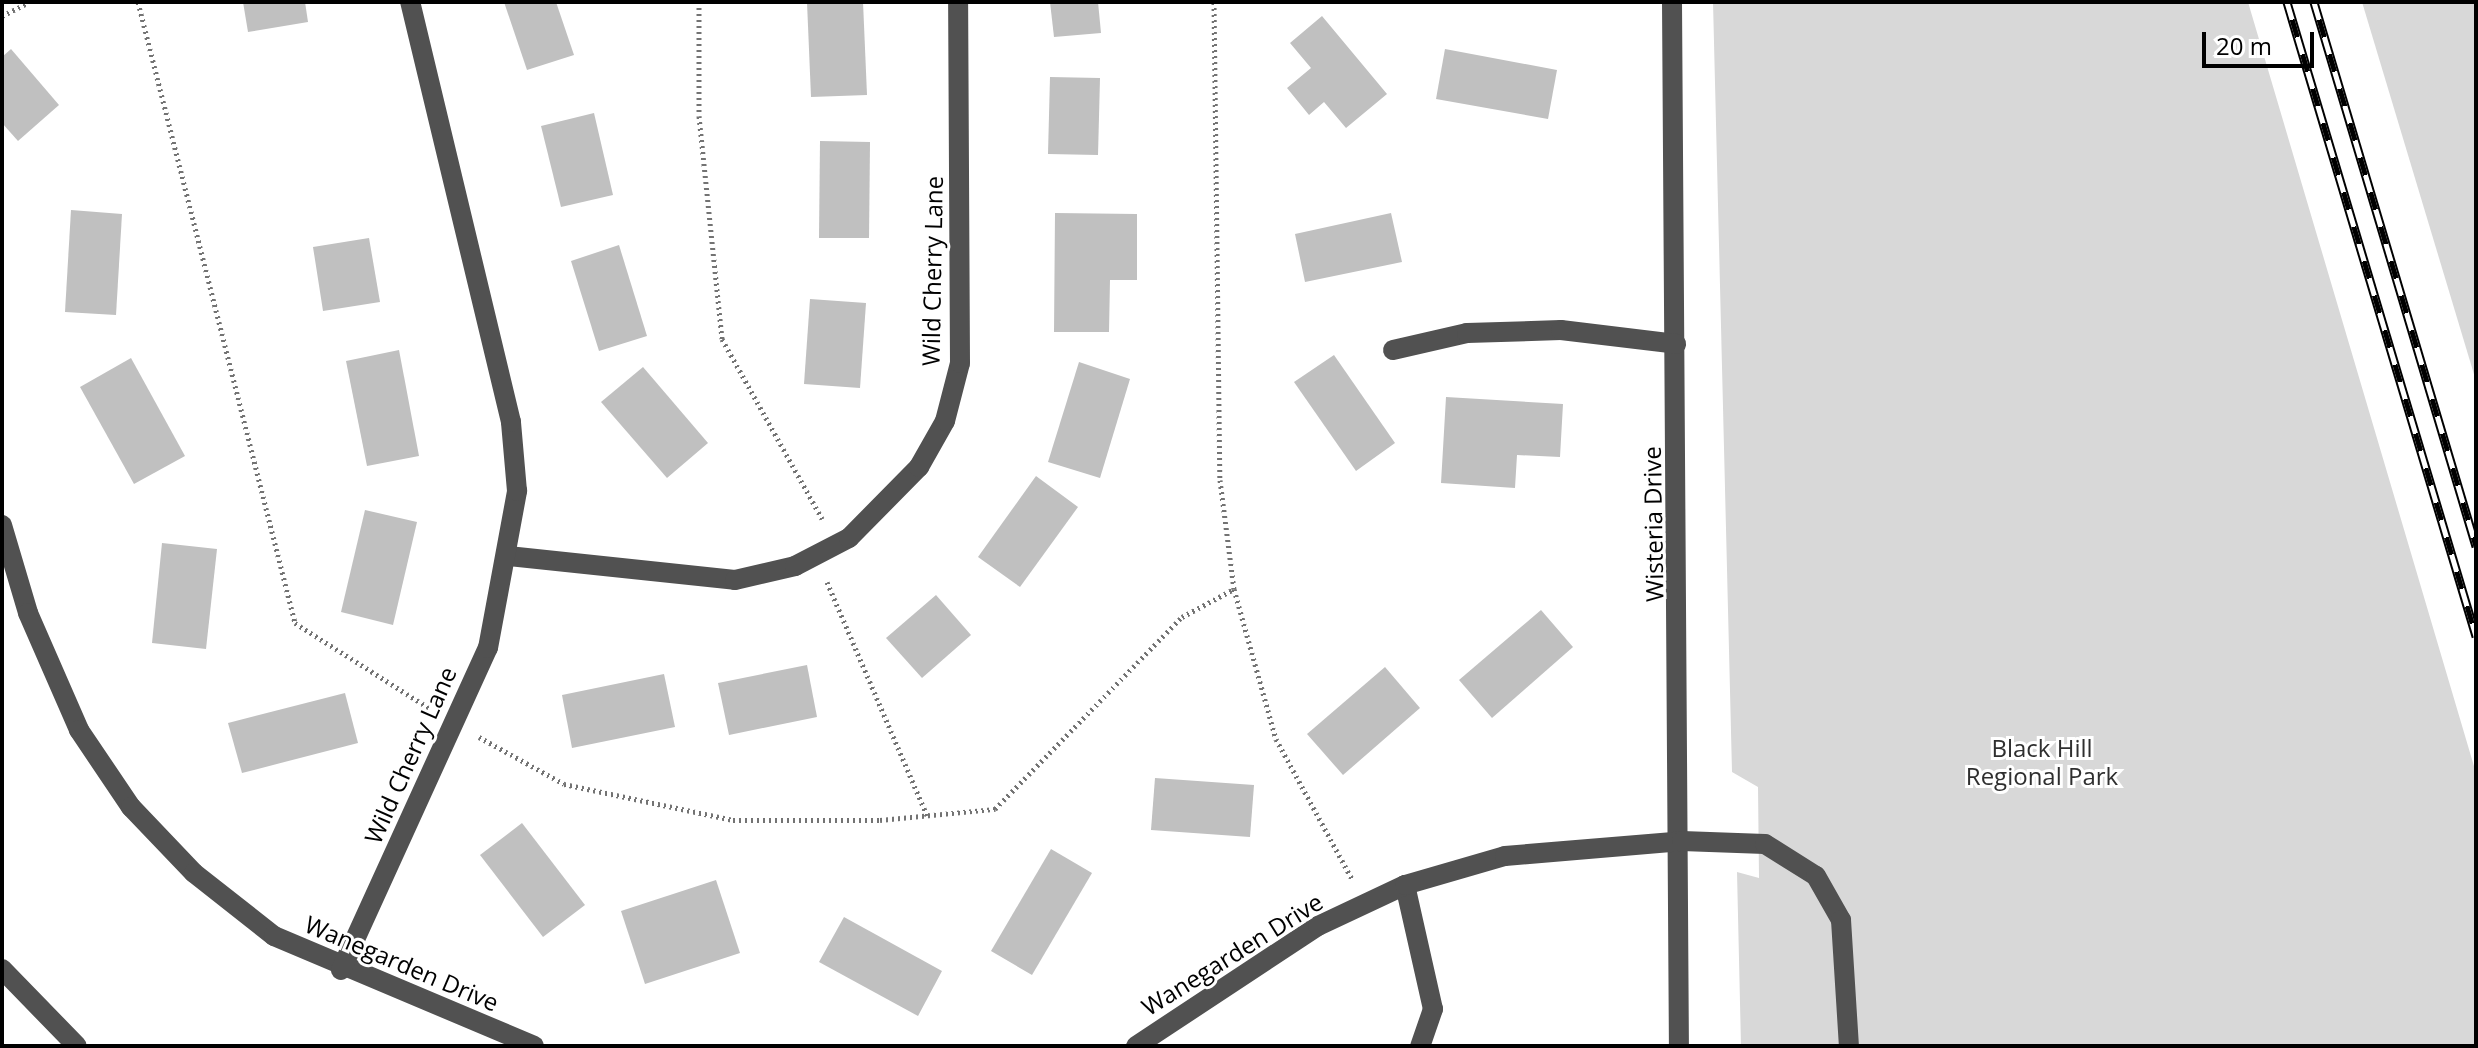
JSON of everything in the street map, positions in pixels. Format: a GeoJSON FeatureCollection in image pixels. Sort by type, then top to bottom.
{"type":"FeatureCollection","features":[{"type":"Feature","properties":{"kind":"street","name":"Wild Cherry Lane"},"geometry":{"type":"LineString","coordinates":[[341,970],[488,648],[508,556],[517,491],[511,422],[410,2]]}},
{"type":"Feature","properties":{"kind":"street","name":"Wild Cherry Lane"},"geometry":{"type":"LineString","coordinates":[[508,556],[735,580],[815,555],[836,545],[919,467],[945,421],[960,363],[958,2]]}},
{"type":"Feature","properties":{"kind":"street","name":"Wisteria Drive"},"geometry":{"type":"LineString","coordinates":[[1672,2],[1682,841],[1679,1046]]}},
{"type":"Feature","properties":{"kind":"street"},"geometry":{"type":"LineString","coordinates":[[1393,350],[1467,333],[1561,330],[1676,344]]}},
{"type":"Feature","properties":{"kind":"street","name":"Wanegarden Drive"},"geometry":{"type":"LineString","coordinates":[[2,525],[28,613],[79,730],[131,807],[194,873],[274,936],[341,970],[534,1046]]}},
{"type":"Feature","properties":{"kind":"street","name":"Wanegarden Drive"},"geometry":{"type":"LineString","coordinates":[[1136,1046],[1318,926],[1405,885],[1505,856],[1682,841],[1765,844],[1816,876],[1841,920],[1849,1046]]}},
{"type":"Feature","properties":{"kind":"street"},"geometry":{"type":"LineString","coordinates":[[1405,885],[1433,1009],[1420,1046]]}},
{"type":"Feature","properties":{"kind":"street"},"geometry":{"type":"LineString","coordinates":[[2,969],[68,1044]]}},
{"type":"Feature","properties":{"kind":"path"},"geometry":{"type":"LineString","coordinates":[[2,16],[29,2]]}},
{"type":"Feature","properties":{"kind":"path"},"geometry":{"type":"LineString","coordinates":[[138,2],[295,623],[453,723],[564,784],[733,820],[928,816],[995,809],[1182,617],[1234,589]]}},
{"type":"Feature","properties":{"kind":"path"},"geometry":{"type":"LineString","coordinates":[[699,2],[699,116],[722,339],[836,545]]}},
{"type":"Feature","properties":{"kind":"path"},"geometry":{"type":"LineString","coordinates":[[1214,2],[1220,480],[1234,589],[1276,739],[1364,904]]}},
{"type":"Feature","properties":{"kind":"path"},"geometry":{"type":"LineString","coordinates":[[815,555],[928,816]]}},
{"type":"Feature","properties":{"kind":"green space","name":"Black Hill Regional Park"},"geometry":{"type":"Polygon","coordinates":[[[1713,2],[2248,2],[2476,773],[2476,1046],[1741,1046],[1737,872],[1759,878],[1758,787],[1732,772],[1713,2]]]}},
{"type":"Feature","properties":{"kind":"green space"},"geometry":{"type":"Polygon","coordinates":[[[2362,2],[2476,2],[2476,381],[2362,2]]]}},
{"type":"Feature","properties":{"kind":"building"},"geometry":{"type":"Polygon","coordinates":[[[243,2],[305,2],[308,22],[248,32],[243,2]]]}},
{"type":"Feature","properties":{"kind":"building"},"geometry":{"type":"Polygon","coordinates":[[[504,2],[556,2],[574,55],[527,70],[504,2]]]}},
{"type":"Feature","properties":{"kind":"building"},"geometry":{"type":"Polygon","coordinates":[[[807,2],[863,2],[867,95],[811,97],[807,2]]]}},
{"type":"Feature","properties":{"kind":"building"},"geometry":{"type":"Polygon","coordinates":[[[1050,2],[1098,2],[1101,33],[1054,37],[1050,2]]]}},
{"type":"Feature","properties":{"kind":"building"},"geometry":{"type":"Polygon","coordinates":[[[1322,16],[1387,94],[1346,128],[1324,102],[1309,115],[1287,88],[1311,68],[1290,43],[1322,16]]]}},
{"type":"Feature","properties":{"kind":"building"},"geometry":{"type":"Polygon","coordinates":[[[11,49],[59,105],[18,141],[2,123],[2,57],[11,49]]]}},
{"type":"Feature","properties":{"kind":"building"},"geometry":{"type":"Polygon","coordinates":[[[1445,49],[1557,70],[1548,119],[1436,99],[1445,49]]]}},
{"type":"Feature","properties":{"kind":"building"},"geometry":{"type":"Polygon","coordinates":[[[1050,77],[1100,78],[1098,155],[1048,154],[1050,77]]]}},
{"type":"Feature","properties":{"kind":"building"},"geometry":{"type":"Polygon","coordinates":[[[594,113],[613,195],[561,207],[541,126],[594,113]]]}},
{"type":"Feature","properties":{"kind":"building"},"geometry":{"type":"Polygon","coordinates":[[[820,141],[870,142],[869,238],[819,238],[820,141]]]}},
{"type":"Feature","properties":{"kind":"building"},"geometry":{"type":"Polygon","coordinates":[[[71,210],[122,214],[116,315],[65,312],[71,210]]]}},
{"type":"Feature","properties":{"kind":"building"},"geometry":{"type":"Polygon","coordinates":[[[1055,213],[1137,214],[1137,280],[1110,280],[1109,332],[1054,332],[1055,213]]]}},
{"type":"Feature","properties":{"kind":"building"},"geometry":{"type":"Polygon","coordinates":[[[1391,213],[1402,262],[1305,282],[1295,234],[1391,213]]]}},
{"type":"Feature","properties":{"kind":"building"},"geometry":{"type":"Polygon","coordinates":[[[369,238],[380,302],[323,311],[313,247],[369,238]]]}},
{"type":"Feature","properties":{"kind":"building"},"geometry":{"type":"Polygon","coordinates":[[[619,245],[647,336],[599,351],[571,261],[619,245]]]}},
{"type":"Feature","properties":{"kind":"building"},"geometry":{"type":"Polygon","coordinates":[[[810,299],[866,303],[860,388],[804,384],[810,299]]]}},
{"type":"Feature","properties":{"kind":"building"},"geometry":{"type":"Polygon","coordinates":[[[399,350],[419,456],[367,466],[346,361],[399,350]]]}},
{"type":"Feature","properties":{"kind":"building"},"geometry":{"type":"Polygon","coordinates":[[[1334,355],[1395,443],[1356,471],[1294,382],[1334,355]]]}},
{"type":"Feature","properties":{"kind":"building"},"geometry":{"type":"Polygon","coordinates":[[[131,358],[185,456],[134,484],[80,387],[131,358]]]}},
{"type":"Feature","properties":{"kind":"building"},"geometry":{"type":"Polygon","coordinates":[[[1079,362],[1130,379],[1100,478],[1048,462],[1079,362]]]}},
{"type":"Feature","properties":{"kind":"building"},"geometry":{"type":"Polygon","coordinates":[[[643,367],[708,443],[667,478],[601,402],[643,367]]]}},
{"type":"Feature","properties":{"kind":"building"},"geometry":{"type":"Polygon","coordinates":[[[1446,397],[1563,404],[1560,457],[1517,455],[1515,488],[1441,483],[1446,397]]]}},
{"type":"Feature","properties":{"kind":"building"},"geometry":{"type":"Polygon","coordinates":[[[1036,476],[1078,507],[1020,587],[978,557],[1036,476]]]}},
{"type":"Feature","properties":{"kind":"building"},"geometry":{"type":"Polygon","coordinates":[[[365,510],[417,522],[393,625],[341,612],[365,510]]]}},
{"type":"Feature","properties":{"kind":"building"},"geometry":{"type":"Polygon","coordinates":[[[162,543],[217,549],[206,649],[152,643],[162,543]]]}},
{"type":"Feature","properties":{"kind":"building"},"geometry":{"type":"Polygon","coordinates":[[[936,595],[971,635],[922,678],[886,638],[936,595]]]}},
{"type":"Feature","properties":{"kind":"building"},"geometry":{"type":"Polygon","coordinates":[[[1541,610],[1573,647],[1492,718],[1459,680],[1541,610]]]}},
{"type":"Feature","properties":{"kind":"building"},"geometry":{"type":"Polygon","coordinates":[[[807,665],[817,717],[729,735],[718,683],[807,665]]]}},
{"type":"Feature","properties":{"kind":"building"},"geometry":{"type":"Polygon","coordinates":[[[1385,667],[1420,708],[1343,775],[1307,734],[1385,667]]]}},
{"type":"Feature","properties":{"kind":"building"},"geometry":{"type":"Polygon","coordinates":[[[664,674],[675,727],[572,748],[562,695],[664,674]]]}},
{"type":"Feature","properties":{"kind":"building"},"geometry":{"type":"Polygon","coordinates":[[[345,693],[358,743],[242,773],[228,723],[345,693]]]}},
{"type":"Feature","properties":{"kind":"building"},"geometry":{"type":"Polygon","coordinates":[[[1155,778],[1254,785],[1250,837],[1151,830],[1155,778]]]}},
{"type":"Feature","properties":{"kind":"building"},"geometry":{"type":"Polygon","coordinates":[[[522,823],[585,905],[543,937],[480,855],[522,823]]]}},
{"type":"Feature","properties":{"kind":"building"},"geometry":{"type":"Polygon","coordinates":[[[1051,849],[1092,873],[1032,975],[991,951],[1051,849]]]}},
{"type":"Feature","properties":{"kind":"building"},"geometry":{"type":"Polygon","coordinates":[[[716,880],[740,953],[645,984],[621,911],[716,880]]]}},
{"type":"Feature","properties":{"kind":"building"},"geometry":{"type":"Polygon","coordinates":[[[844,917],[942,971],[918,1016],[819,962],[844,917]]]}},
{"type":"Feature","properties":{"kind":"railway"},"geometry":{"type":"LineString","coordinates":[[2287,2],[2476,636]]}},
{"type":"Feature","properties":{"kind":"railway"},"geometry":{"type":"LineString","coordinates":[[2314,2],[2476,546]]}}]}
